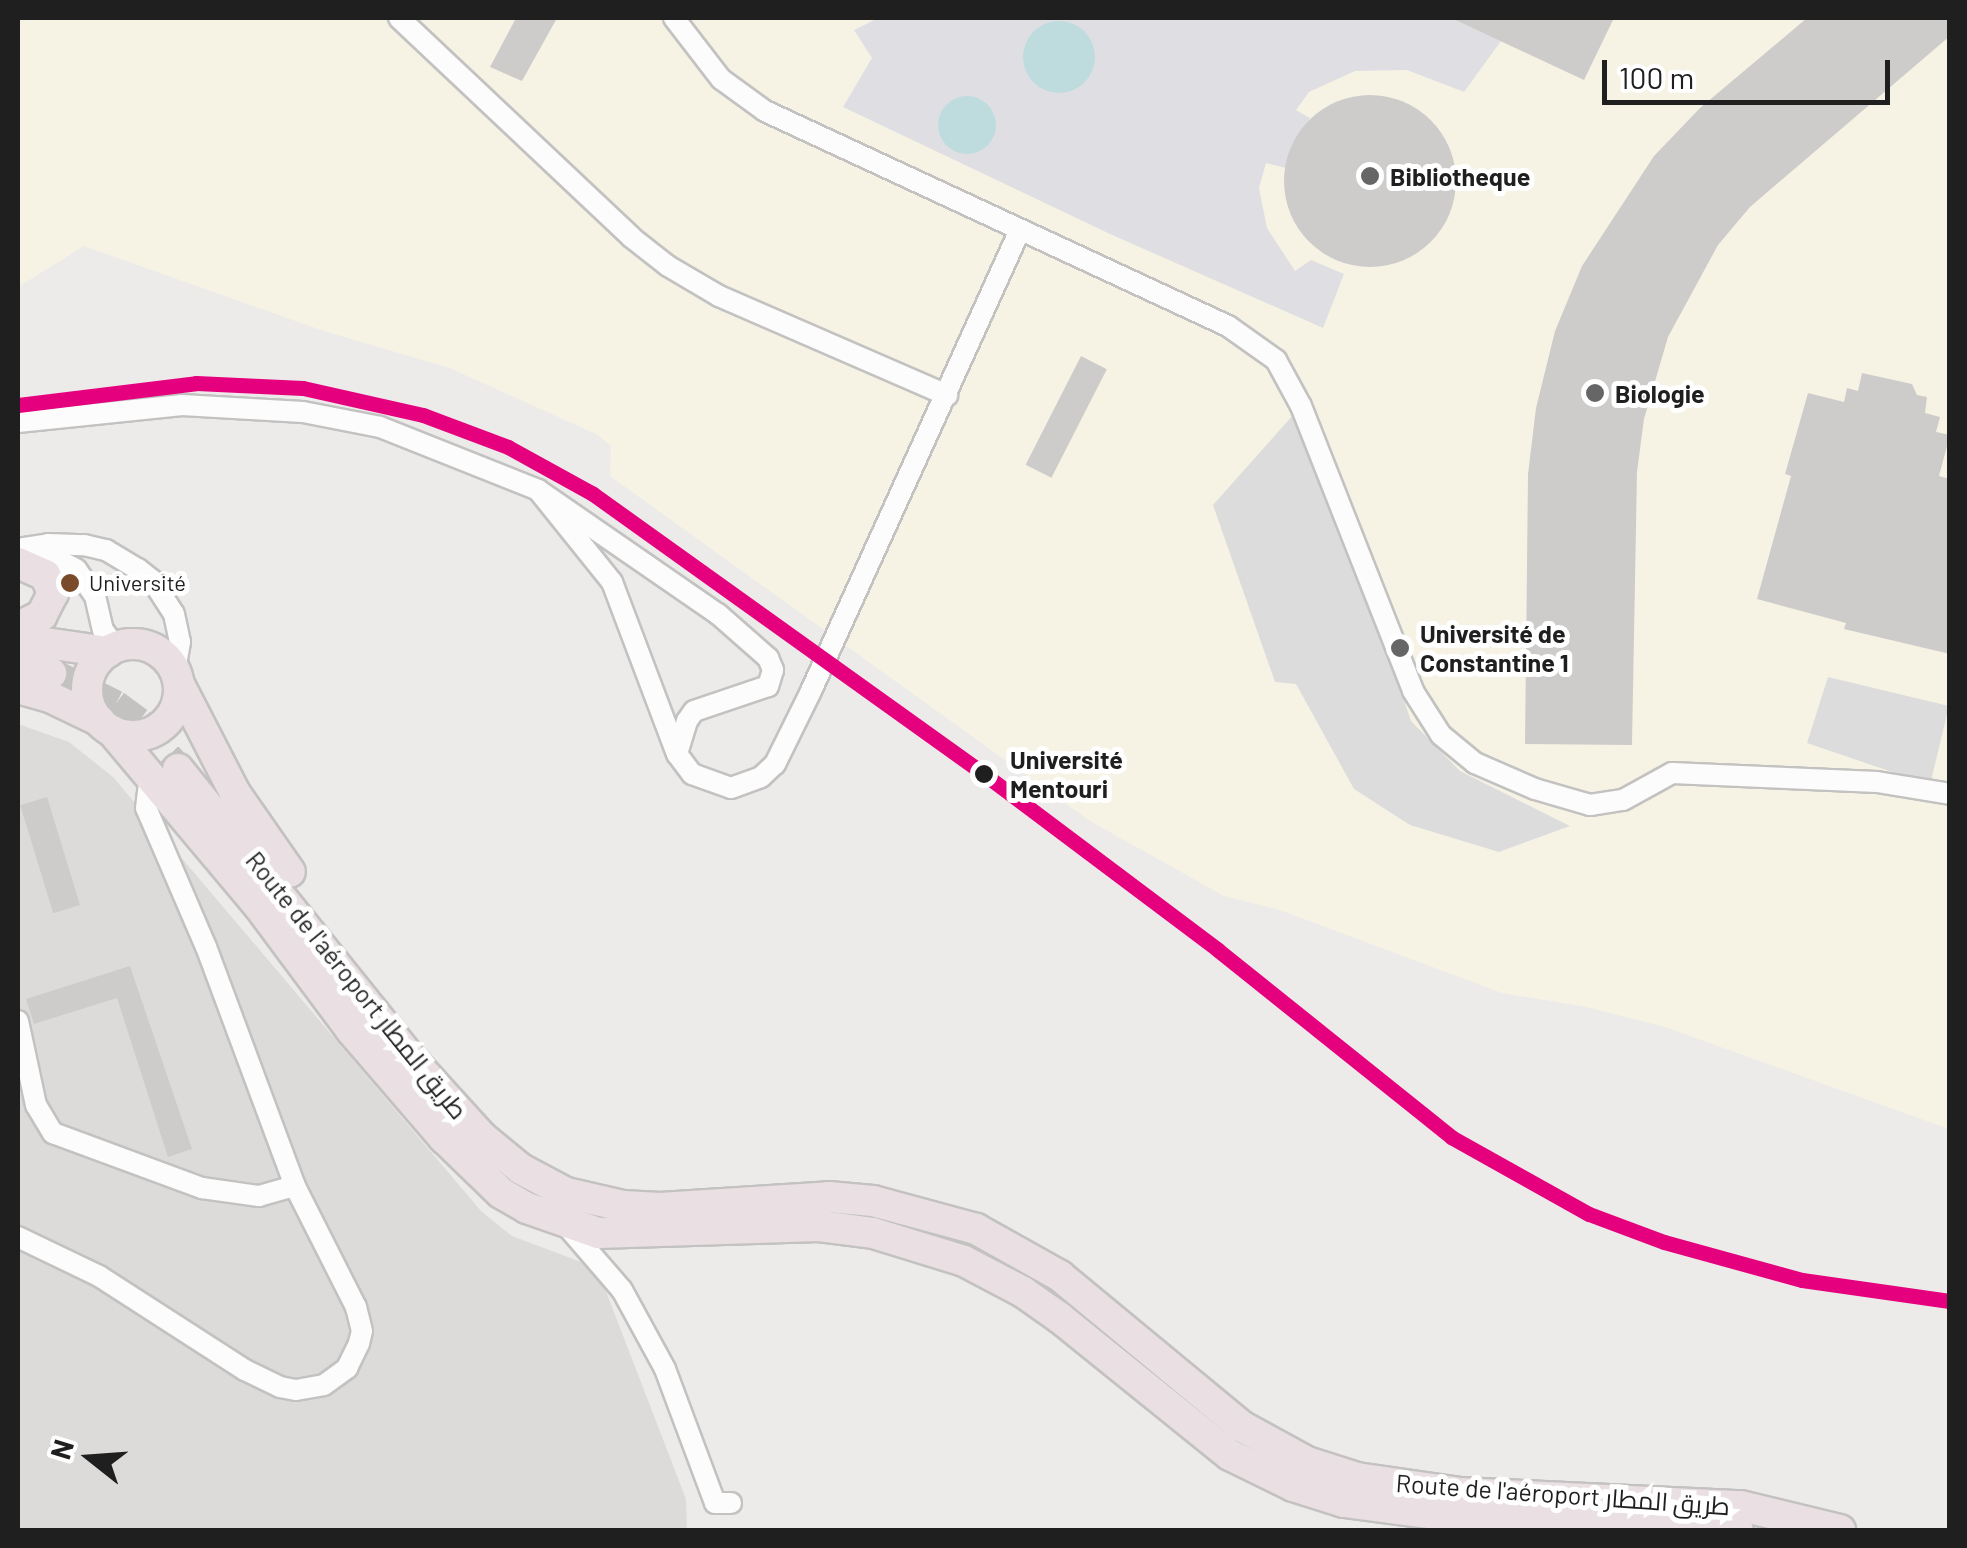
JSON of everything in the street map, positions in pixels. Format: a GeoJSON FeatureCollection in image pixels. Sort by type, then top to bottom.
{"type":"FeatureCollection","features":[{"type":"Feature","properties":{"kind":"highway"},"geometry":{"type":"LineString","coordinates":[[18,561],[45,574],[53,592],[42,615],[18,627]]}},
{"type":"Feature","properties":{"kind":"highway"},"geometry":{"type":"LineString","coordinates":[[18,639],[112,649],[144,645],[156,650],[177,677],[230,784],[275,853],[442,1066],[482,1137]]}},
{"type":"Feature","properties":{"kind":"highway"},"geometry":{"type":"LineString","coordinates":[[112,649],[89,677],[88,692],[106,726],[140,736],[166,723],[179,698],[177,677]]}},
{"type":"Feature","properties":{"kind":"highway"},"geometry":{"type":"LineString","coordinates":[[18,666],[51,673]]}},
{"type":"Feature","properties":{"kind":"highway","name":"Route de l'aéroport طريق المطار"},"geometry":{"type":"LineString","coordinates":[[18,688],[106,726],[164,773],[482,1137],[521,1169],[566,1193],[610,1204],[660,1208],[829,1197],[873,1202],[976,1230],[1060,1276],[1182,1381],[1256,1436],[1307,1462],[1358,1478],[1461,1493],[1723,1504],[1775,1511],[1840,1530]]}},
{"type":"Feature","properties":{"kind":"highway","name":"Route de l'aéroport طريق المطار"},"geometry":{"type":"LineString","coordinates":[[164,773],[351,1030],[444,1138],[500,1193],[564,1222],[598,1232],[642,1234],[818,1226],[873,1233],[964,1262],[1023,1292],[1060,1318],[1230,1455],[1293,1486],[1344,1502],[1464,1518],[1738,1530]]}},
{"type":"Feature","properties":{"kind":"street"},"geometry":{"type":"LineString","coordinates":[[399,18],[631,237],[668,266],[752,312],[948,395]]}},
{"type":"Feature","properties":{"kind":"street"},"geometry":{"type":"LineString","coordinates":[[674,18],[721,79],[765,111],[1228,326],[1284,369],[1412,691],[1441,736],[1475,762],[1535,789],[1590,805],[1623,800],[1672,773],[1877,782],[1950,794]]}},
{"type":"Feature","properties":{"kind":"street"},"geometry":{"type":"LineString","coordinates":[[538,490],[612,582],[677,754],[692,774],[721,788],[743,787],[775,764],[1020,232]]}},
{"type":"Feature","properties":{"kind":"street"},"geometry":{"type":"LineString","coordinates":[[18,422],[182,405],[303,412],[416,439],[538,490],[718,614],[768,658],[772,670],[768,686],[694,712],[686,721],[677,754]]}},
{"type":"Feature","properties":{"kind":"street"},"geometry":{"type":"LineString","coordinates":[[18,548],[48,544],[84,546],[106,550],[138,569],[174,614],[180,642],[177,677]]}},
{"type":"Feature","properties":{"kind":"street"},"geometry":{"type":"LineString","coordinates":[[18,561],[60,561],[76,570],[96,596],[103,630],[112,649]]}},
{"type":"Feature","properties":{"kind":"street"},"geometry":{"type":"LineString","coordinates":[[18,1238],[99,1276],[245,1370],[280,1387],[312,1388],[347,1368],[362,1332],[352,1299],[295,1186],[206,946],[146,808],[164,773]]}},
{"type":"Feature","properties":{"kind":"street"},"geometry":{"type":"LineString","coordinates":[[18,1020],[36,1105],[53,1132],[202,1188],[258,1196],[295,1186]]}},
{"type":"Feature","properties":{"kind":"street"},"geometry":{"type":"LineString","coordinates":[[564,1222],[622,1290],[665,1369],[715,1503],[731,1504]]}},
{"type":"Feature","properties":{"kind":"shaded area","name":"Université de Constantine 1"},"geometry":{"type":"Polygon","coordinates":[[[18,18],[1949,18],[1949,1129],[1665,1027],[1587,1007],[1502,993],[1280,910],[1224,896],[1090,821],[610,476],[611,446],[598,435],[450,368],[324,331],[84,246],[18,287],[18,18]]]}},
{"type":"Feature","properties":{"kind":"shaded area"},"geometry":{"type":"Polygon","coordinates":[[[878,18],[1451,18],[1501,41],[1464,92],[1407,70],[1355,71],[1309,92],[1296,110],[1310,118],[1286,168],[1266,163],[1259,188],[1267,228],[1295,271],[1311,260],[1344,274],[1323,328],[1110,234],[843,107],[872,58],[854,30],[878,18]]]}},
{"type":"Feature","properties":{"kind":"shaded area"},"geometry":{"type":"Polygon","coordinates":[[[1301,406],[1406,678],[1400,688],[1411,721],[1460,771],[1570,826],[1499,852],[1410,825],[1354,789],[1296,684],[1275,682],[1213,505],[1301,406]]]}},
{"type":"Feature","properties":{"kind":"shaded area"},"geometry":{"type":"Polygon","coordinates":[[[1828,677],[1949,706],[1930,785],[1807,743],[1828,677]]]}},
{"type":"Feature","properties":{"kind":"shaded area"},"geometry":{"type":"Polygon","coordinates":[[[18,724],[69,742],[113,777],[481,1211],[512,1236],[597,1268],[686,1499],[687,1530],[18,1530],[18,724]]]}},
{"type":"Feature","properties":{"kind":"water"},"geometry":{"type":"Polygon","coordinates":[[[1059,21],[1085,31],[1095,57],[1085,83],[1059,93],[1033,83],[1023,57],[1033,31],[1059,21]]]}},
{"type":"Feature","properties":{"kind":"water"},"geometry":{"type":"Polygon","coordinates":[[[967,96],[988,104],[996,125],[988,146],[967,154],[946,146],[938,125],[946,104],[967,96]]]}},
{"type":"Feature","properties":{"kind":"building"},"geometry":{"type":"Polygon","coordinates":[[[516,18],[557,18],[522,81],[490,67],[516,18]]]}},
{"type":"Feature","properties":{"kind":"building"},"geometry":{"type":"Polygon","coordinates":[[[1451,18],[1614,18],[1584,80],[1451,18]]]}},
{"type":"Feature","properties":{"kind":"building","name":"Biologie"},"geometry":{"type":"Polygon","coordinates":[[[1807,18],[1950,18],[1950,36],[1750,207],[1718,245],[1668,337],[1644,419],[1637,472],[1632,745],[1525,744],[1528,474],[1536,408],[1555,331],[1582,266],[1654,156],[1700,108],[1807,18]]]}},
{"type":"Feature","properties":{"kind":"building","name":"Bibliotheque"},"geometry":{"type":"Polygon","coordinates":[[[1370,95],[1403,102],[1431,120],[1449,148],[1456,181],[1449,214],[1431,242],[1403,260],[1370,267],[1337,260],[1309,242],[1291,214],[1284,181],[1291,148],[1309,120],[1337,102],[1370,95]]]}},
{"type":"Feature","properties":{"kind":"building"},"geometry":{"type":"Polygon","coordinates":[[[1081,356],[1107,369],[1051,478],[1026,465],[1081,356]]]}},
{"type":"Feature","properties":{"kind":"building"},"geometry":{"type":"Polygon","coordinates":[[[1862,373],[1912,384],[1917,395],[1927,397],[1925,413],[1940,417],[1936,432],[1950,435],[1939,476],[1950,479],[1950,654],[1844,629],[1846,623],[1757,599],[1791,476],[1785,474],[1808,393],[1844,402],[1847,388],[1858,391],[1862,373]]]}},
{"type":"Feature","properties":{"kind":"building"},"geometry":{"type":"Polygon","coordinates":[[[47,797],[80,905],[53,913],[20,805],[47,797]]]}},
{"type":"Feature","properties":{"kind":"building"},"geometry":{"type":"Polygon","coordinates":[[[130,966],[192,1149],[168,1157],[117,998],[34,1024],[26,999],[130,966]]]}},
{"type":"Feature","properties":{"kind":"tunnel"},"geometry":{"type":"LineString","coordinates":[[51,673],[115,705],[138,722],[178,769]]}},
{"type":"Feature","properties":{"kind":"transit line"},"geometry":{"type":"LineString","coordinates":[[18,405],[196,383],[303,388],[423,415],[508,447],[593,494],[984,774],[1218,950],[1451,1137],[1589,1214],[1664,1242],[1802,1280],[1950,1301]]}},
{"type":"Feature","properties":{"kind":"place","name":"Bibliotheque"},"geometry":{"type":"Point","coordinates":[1370,176]}},
{"type":"Feature","properties":{"kind":"place","name":"Biologie"},"geometry":{"type":"Point","coordinates":[1595,393]}},
{"type":"Feature","properties":{"kind":"place","name":"Université"},"geometry":{"type":"Point","coordinates":[70,583]}},
{"type":"Feature","properties":{"kind":"place","name":"Université de Constantine 1"},"geometry":{"type":"Point","coordinates":[1400,648]}},
{"type":"Feature","properties":{"kind":"place","name":"Université Mentouri"},"geometry":{"type":"Point","coordinates":[984,774]}}]}
